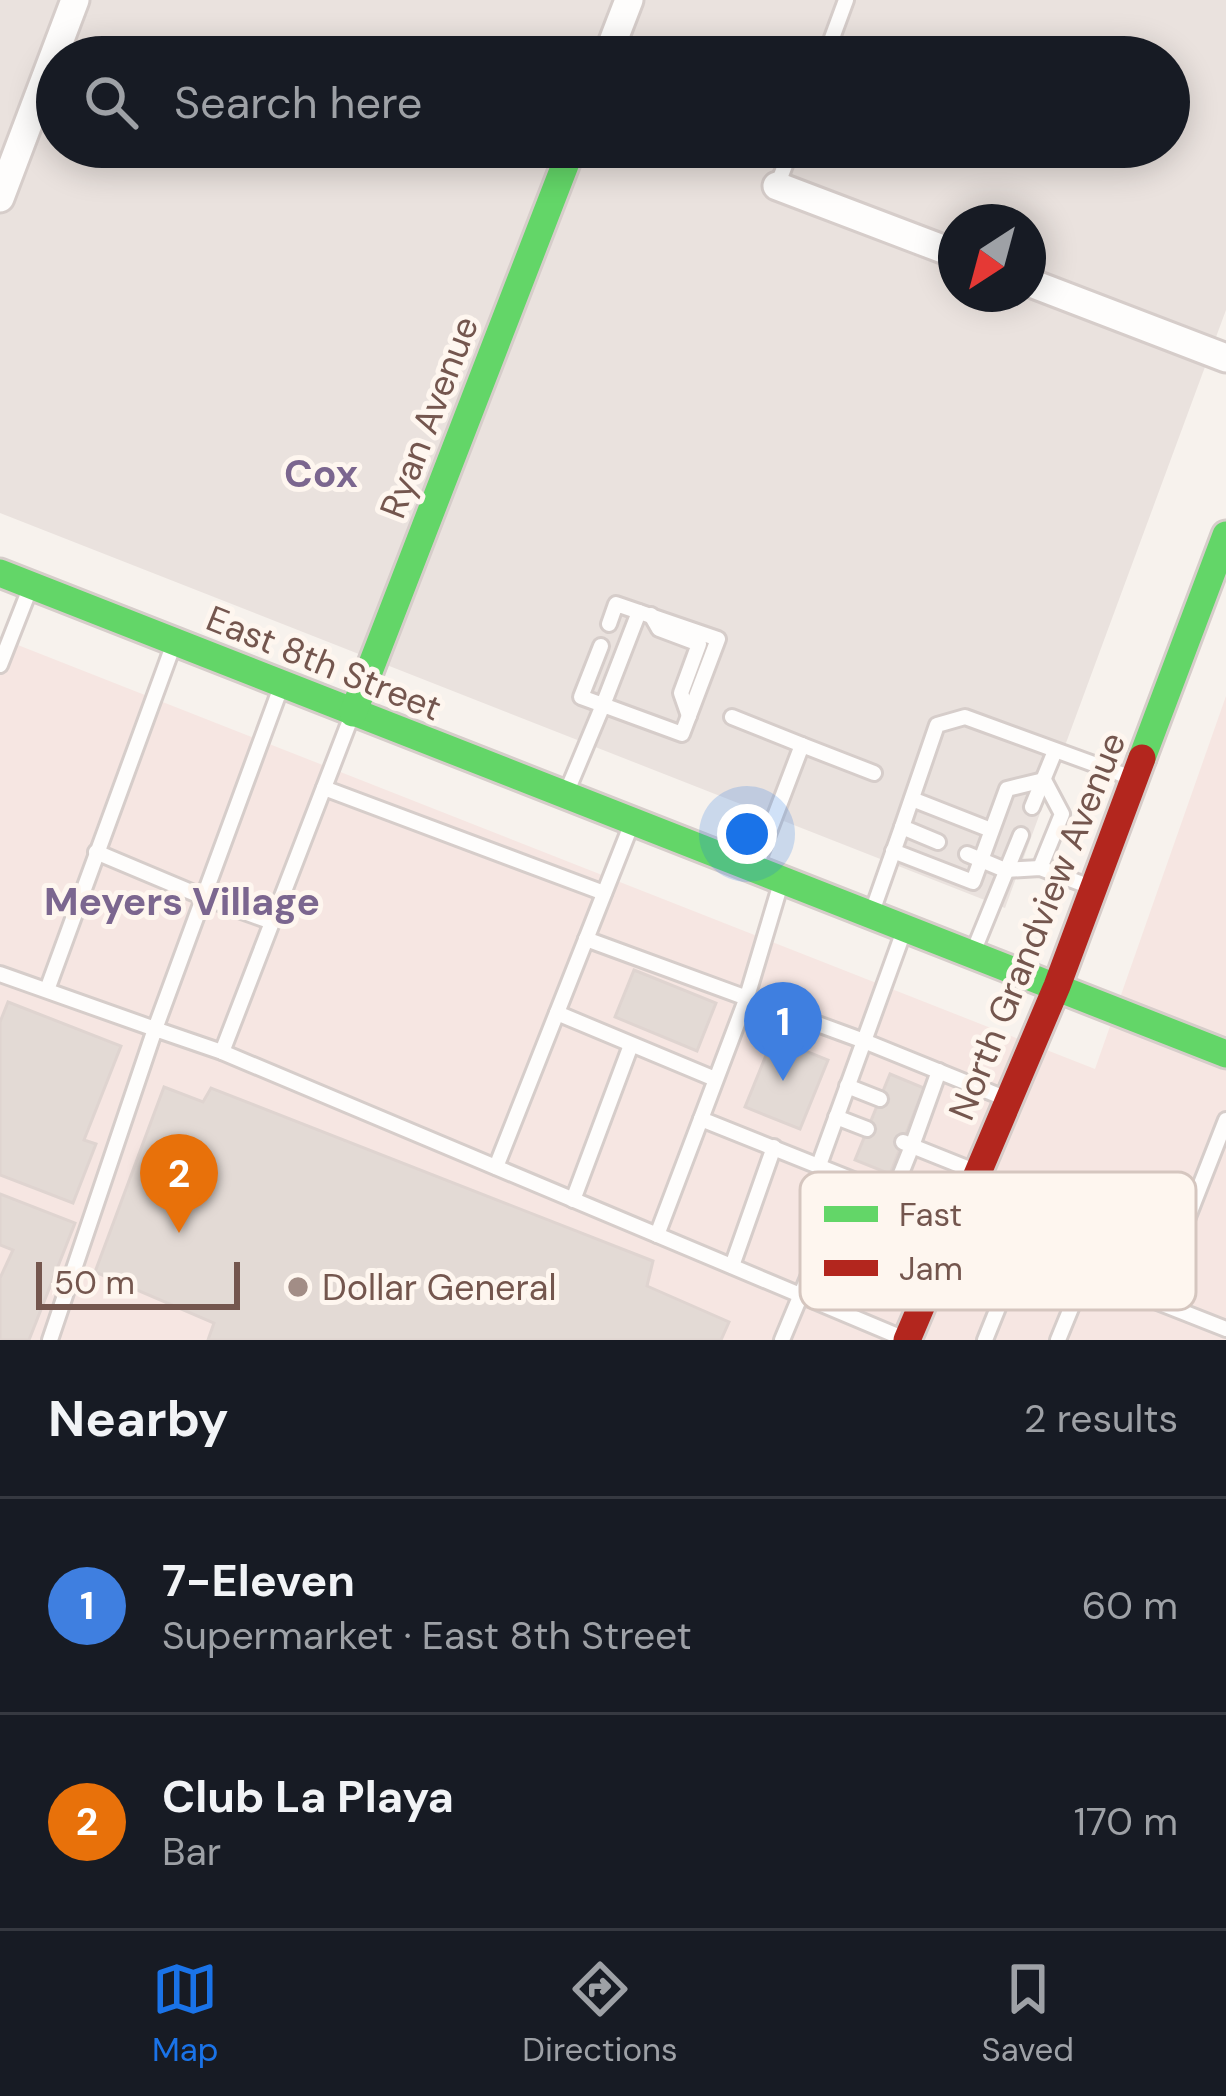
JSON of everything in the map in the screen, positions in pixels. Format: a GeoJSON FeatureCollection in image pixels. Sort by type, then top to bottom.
{"type":"FeatureCollection","features":[{"type":"Feature","properties":{"kind":"main road","name":"Ryan Avenue"},"geometry":{"type":"LineString","coordinates":[[353,712],[564,168]]}},
{"type":"Feature","properties":{"kind":"main road","name":"North Grandview Avenue"},"geometry":{"type":"LineString","coordinates":[[976,1172],[1057,986],[1226,535]]}},
{"type":"Feature","properties":{"kind":"main road","name":"East 8th Street"},"geometry":{"type":"LineString","coordinates":[[0,573],[1226,1054]]}},
{"type":"Feature","properties":{"kind":"main road","name":"North Grandview Avenue"},"geometry":{"type":"LineString","coordinates":[[907,1340],[919,1310]]}},
{"type":"Feature","properties":{"kind":"street"},"geometry":{"type":"LineString","coordinates":[[61,36],[75,0]]}},
{"type":"Feature","properties":{"kind":"street"},"geometry":{"type":"LineString","coordinates":[[615,36],[629,0]]}},
{"type":"Feature","properties":{"kind":"street"},"geometry":{"type":"LineString","coordinates":[[0,198],[36,103]]}},
{"type":"Feature","properties":{"kind":"street"},"geometry":{"type":"LineString","coordinates":[[777,186],[938,247]]}},
{"type":"Feature","properties":{"kind":"street"},"geometry":{"type":"LineString","coordinates":[[1046,289],[1226,358]]}},
{"type":"Feature","properties":{"kind":"lane"},"geometry":{"type":"LineString","coordinates":[[833,36],[846,0]]}},
{"type":"Feature","properties":{"kind":"lane"},"geometry":{"type":"LineString","coordinates":[[777,186],[784,168]]}},
{"type":"Feature","properties":{"kind":"lane"},"geometry":{"type":"LineString","coordinates":[[0,665],[31,585]]}},
{"type":"Feature","properties":{"kind":"lane"},"geometry":{"type":"LineString","coordinates":[[601,646],[581,697],[682,734],[718,639],[616,604],[609,624]]}},
{"type":"Feature","properties":{"kind":"lane"},"geometry":{"type":"LineString","coordinates":[[565,796],[645,613]]}},
{"type":"Feature","properties":{"kind":"lane"},"geometry":{"type":"LineString","coordinates":[[47,990],[175,642]]}},
{"type":"Feature","properties":{"kind":"lane"},"geometry":{"type":"LineString","coordinates":[[50,1340],[155,1029],[282,685]]}},
{"type":"Feature","properties":{"kind":"lane"},"geometry":{"type":"LineString","coordinates":[[222,1052],[353,712]]}},
{"type":"Feature","properties":{"kind":"lane"},"geometry":{"type":"LineString","coordinates":[[732,717],[874,773]]}},
{"type":"Feature","properties":{"kind":"lane"},"geometry":{"type":"LineString","coordinates":[[871,914],[937,725],[965,717],[1136,780]]}},
{"type":"Feature","properties":{"kind":"lane"},"geometry":{"type":"LineString","coordinates":[[754,871],[802,745]]}},
{"type":"Feature","properties":{"kind":"lane"},"geometry":{"type":"LineString","coordinates":[[1032,807],[1055,751]]}},
{"type":"Feature","properties":{"kind":"lane"},"geometry":{"type":"LineString","coordinates":[[893,851],[973,882],[974,857],[1007,789],[1044,780]]}},
{"type":"Feature","properties":{"kind":"lane"},"geometry":{"type":"LineString","coordinates":[[1040,868],[1062,814],[1044,780]]}},
{"type":"Feature","properties":{"kind":"lane"},"geometry":{"type":"LineString","coordinates":[[324,788],[604,892]]}},
{"type":"Feature","properties":{"kind":"lane"},"geometry":{"type":"LineString","coordinates":[[912,799],[991,830]]}},
{"type":"Feature","properties":{"kind":"lane"},"geometry":{"type":"LineString","coordinates":[[496,1168],[632,823]]}},
{"type":"Feature","properties":{"kind":"lane"},"geometry":{"type":"LineString","coordinates":[[902,827],[938,842]]}},
{"type":"Feature","properties":{"kind":"lane"},"geometry":{"type":"LineString","coordinates":[[972,954],[1021,835]]}},
{"type":"Feature","properties":{"kind":"lane"},"geometry":{"type":"LineString","coordinates":[[97,852],[272,922]]}},
{"type":"Feature","properties":{"kind":"lane"},"geometry":{"type":"LineString","coordinates":[[974,857],[1005,870],[1040,868],[1093,888]]}},
{"type":"Feature","properties":{"kind":"lane"},"geometry":{"type":"LineString","coordinates":[[657,1235],[746,1000],[782,881]]}},
{"type":"Feature","properties":{"kind":"lane"},"geometry":{"type":"LineString","coordinates":[[819,1165],[905,927]]}},
{"type":"Feature","properties":{"kind":"lane"},"geometry":{"type":"LineString","coordinates":[[586,938],[1008,1100]]}},
{"type":"Feature","properties":{"kind":"lane"},"geometry":{"type":"LineString","coordinates":[[0,974],[222,1052],[800,1295]]}},
{"type":"Feature","properties":{"kind":"lane"},"geometry":{"type":"LineString","coordinates":[[557,1013],[715,1079]]}},
{"type":"Feature","properties":{"kind":"lane"},"geometry":{"type":"LineString","coordinates":[[573,1200],[632,1046]]}},
{"type":"Feature","properties":{"kind":"lane"},"geometry":{"type":"LineString","coordinates":[[899,1172],[939,1071]]}},
{"type":"Feature","properties":{"kind":"lane"},"geometry":{"type":"LineString","coordinates":[[847,1086],[880,1099]]}},
{"type":"Feature","properties":{"kind":"lane"},"geometry":{"type":"LineString","coordinates":[[836,1117],[867,1129]]}},
{"type":"Feature","properties":{"kind":"lane"},"geometry":{"type":"LineString","coordinates":[[701,1119],[834,1172]]}},
{"type":"Feature","properties":{"kind":"lane"},"geometry":{"type":"LineString","coordinates":[[1196,1196],[1226,1120]]}},
{"type":"Feature","properties":{"kind":"lane"},"geometry":{"type":"LineString","coordinates":[[907,1144],[976,1172]]}},
{"type":"Feature","properties":{"kind":"lane"},"geometry":{"type":"LineString","coordinates":[[732,1266],[774,1147]]}},
{"type":"Feature","properties":{"kind":"lane"},"geometry":{"type":"LineString","coordinates":[[782,1340],[800,1297]]}},
{"type":"Feature","properties":{"kind":"lane"},"geometry":{"type":"LineString","coordinates":[[836,1310],[907,1340]]}},
{"type":"Feature","properties":{"kind":"lane"},"geometry":{"type":"LineString","coordinates":[[985,1340],[997,1310]]}},
{"type":"Feature","properties":{"kind":"lane"},"geometry":{"type":"LineString","coordinates":[[1058,1340],[1070,1310]]}},
{"type":"Feature","properties":{"kind":"lane"},"geometry":{"type":"LineString","coordinates":[[1178,1310],[1226,1329]]}},
{"type":"Feature","properties":{"kind":"shaded area"},"geometry":{"type":"Polygon","coordinates":[[[0,0],[1226,0],[1226,310],[1005,908],[0,513],[0,0]]]}},
{"type":"Feature","properties":{"kind":"shaded area"},"geometry":{"type":"Polygon","coordinates":[[[0,638],[1095,1069],[1226,696],[1226,1340],[0,1340],[0,638]]]}},
{"type":"Feature","properties":{"kind":"building"},"geometry":{"type":"Polygon","coordinates":[[[634,970],[716,1003],[697,1051],[615,1017],[634,970]]]}},
{"type":"Feature","properties":{"kind":"building"},"geometry":{"type":"Polygon","coordinates":[[[8,1002],[121,1046],[84,1140],[96,1144],[73,1203],[0,1175],[0,1022],[8,1002]]]}},
{"type":"Feature","properties":{"kind":"building"},"geometry":{"type":"Polygon","coordinates":[[[773,1038],[828,1060],[800,1129],[745,1107],[773,1038]]]}},
{"type":"Feature","properties":{"kind":"building"},"geometry":{"type":"Polygon","coordinates":[[[890,1074],[924,1088],[891,1172],[855,1160],[890,1074]]]}},
{"type":"Feature","properties":{"kind":"building"},"geometry":{"type":"Polygon","coordinates":[[[164,1087],[203,1102],[211,1088],[653,1261],[647,1286],[729,1322],[721,1340],[208,1340],[214,1323],[95,1272],[164,1087]]]}},
{"type":"Feature","properties":{"kind":"building"},"geometry":{"type":"Polygon","coordinates":[[[0,1194],[75,1223],[29,1340],[0,1340],[0,1278],[13,1250],[0,1245],[0,1194]]]}},
{"type":"Feature","properties":{"kind":"traffic: fast"},"geometry":{"type":"LineString","coordinates":[[353,713],[564,168]]}},
{"type":"Feature","properties":{"kind":"traffic: fast"},"geometry":{"type":"LineString","coordinates":[[1142,758],[1226,535]]}},
{"type":"Feature","properties":{"kind":"traffic: fast"},"geometry":{"type":"LineString","coordinates":[[0,573],[1226,1054]]}},
{"type":"Feature","properties":{"kind":"traffic: jam"},"geometry":{"type":"LineString","coordinates":[[978,1172],[1057,986],[1142,758]]}},
{"type":"Feature","properties":{"kind":"traffic: jam"},"geometry":{"type":"LineString","coordinates":[[907,1340],[920,1310]]}},
{"type":"Feature","properties":{"kind":"place","name":"7-Eleven"},"geometry":{"type":"Point","coordinates":[783,1081]}},
{"type":"Feature","properties":{"kind":"place","name":"Club La Playa"},"geometry":{"type":"Point","coordinates":[179,1233]}},
{"type":"Feature","properties":{"kind":"place","name":"Dollar General"},"geometry":{"type":"Point","coordinates":[298,1287]}},
{"type":"Feature","properties":{"kind":"district","name":"Cox"},"geometry":{"type":"Point","coordinates":[321,473]}},
{"type":"Feature","properties":{"kind":"district","name":"Meyers Village"},"geometry":{"type":"Point","coordinates":[182,901]}}]}
